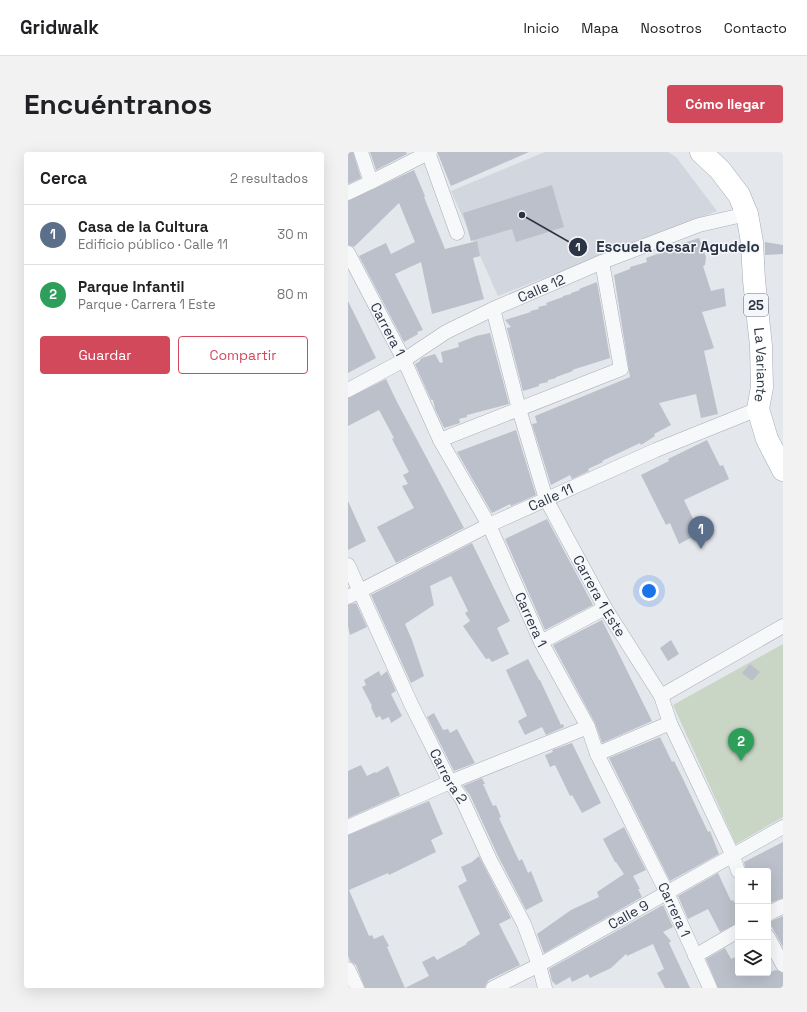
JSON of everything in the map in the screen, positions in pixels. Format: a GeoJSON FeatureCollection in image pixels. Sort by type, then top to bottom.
{"type":"FeatureCollection","features":[{"type":"Feature","properties":{"kind":"main road","name":"La Variante"},"geometry":{"type":"LineString","coordinates":[[701,152],[720,170],[739,195],[747,214],[752,242],[754,280],[761,346],[762,387],[758,409],[767,439],[783,470]]}},
{"type":"Feature","properties":{"kind":"street"},"geometry":{"type":"LineString","coordinates":[[361,152],[371,182]]}},
{"type":"Feature","properties":{"kind":"street"},"geometry":{"type":"LineString","coordinates":[[348,193],[429,152],[457,233]]}},
{"type":"Feature","properties":{"kind":"street","name":"Calle 12"},"geometry":{"type":"LineString","coordinates":[[348,390],[404,360],[446,332],[493,308],[602,262],[699,225],[747,214]]}},
{"type":"Feature","properties":{"kind":"street","name":"Carrera 1"},"geometry":{"type":"LineString","coordinates":[[348,253],[404,360],[440,440],[489,525],[541,642],[588,727],[597,754],[667,893],[710,988]]}},
{"type":"Feature","properties":{"kind":"street"},"geometry":{"type":"LineString","coordinates":[[440,440],[621,369],[602,262]]}},
{"type":"Feature","properties":{"kind":"street","name":"Carrera 1 Este"},"geometry":{"type":"LineString","coordinates":[[493,308],[519,409],[546,499],[605,608],[661,696],[670,723],[733,856],[737,868]]}},
{"type":"Feature","properties":{"kind":"street","name":"Calle 11"},"geometry":{"type":"LineString","coordinates":[[354,594],[489,525],[656,450],[758,409]]}},
{"type":"Feature","properties":{"kind":"street","name":"Carrera 2"},"geometry":{"type":"LineString","coordinates":[[348,565],[354,594],[450,782],[462,799],[490,860],[524,924],[539,965],[545,988]]}},
{"type":"Feature","properties":{"kind":"street"},"geometry":{"type":"LineString","coordinates":[[541,642],[605,608]]}},
{"type":"Feature","properties":{"kind":"street"},"geometry":{"type":"LineString","coordinates":[[661,696],[783,626]]}},
{"type":"Feature","properties":{"kind":"street"},"geometry":{"type":"LineString","coordinates":[[597,754],[670,723]]}},
{"type":"Feature","properties":{"kind":"street"},"geometry":{"type":"LineString","coordinates":[[348,827],[450,782],[588,727]]}},
{"type":"Feature","properties":{"kind":"street","name":"Calle 9"},"geometry":{"type":"LineString","coordinates":[[493,988],[539,965],[783,827]]}},
{"type":"Feature","properties":{"kind":"street"},"geometry":{"type":"LineString","coordinates":[[771,912],[783,906]]}},
{"type":"Feature","properties":{"kind":"street"},"geometry":{"type":"LineString","coordinates":[[695,956],[735,933]]}},
{"type":"Feature","properties":{"kind":"street"},"geometry":{"type":"LineString","coordinates":[[770,940],[783,965]]}},
{"type":"Feature","properties":{"kind":"street"},"geometry":{"type":"LineString","coordinates":[[348,969],[357,988]]}},
{"type":"Feature","properties":{"kind":"shaded area"},"geometry":{"type":"Polygon","coordinates":[[[545,152],[668,152],[676,157],[717,211],[498,296],[451,191],[545,152]]]}},
{"type":"Feature","properties":{"kind":"green space"},"geometry":{"type":"Polygon","coordinates":[[[783,644],[783,817],[736,844],[673,705],[783,644]]]}},
{"type":"Feature","properties":{"kind":"building"},"geometry":{"type":"Polygon","coordinates":[[[348,152],[353,152],[361,178],[348,184],[348,152]]]}},
{"type":"Feature","properties":{"kind":"building"},"geometry":{"type":"Polygon","coordinates":[[[370,152],[406,152],[407,154],[376,170],[370,152]]]}},
{"type":"Feature","properties":{"kind":"building"},"geometry":{"type":"Polygon","coordinates":[[[438,152],[529,152],[451,186],[438,152]]]}},
{"type":"Feature","properties":{"kind":"building"},"geometry":{"type":"Polygon","coordinates":[[[414,170],[445,249],[477,241],[480,256],[473,258],[484,299],[432,314],[421,262],[395,274],[423,330],[417,332],[418,334],[404,342],[359,256],[386,243],[391,254],[415,242],[399,203],[354,247],[348,245],[348,201],[414,170]]]}},
{"type":"Feature","properties":{"kind":"building"},"geometry":{"type":"Polygon","coordinates":[[[552,185],[564,227],[516,242],[512,229],[471,241],[463,213],[552,185]]]}},
{"type":"Feature","properties":{"kind":"building"},"geometry":{"type":"Polygon","coordinates":[[[699,238],[706,257],[705,265],[703,266],[711,291],[724,288],[726,306],[702,312],[714,348],[704,351],[718,414],[701,418],[696,394],[659,403],[671,425],[654,434],[655,436],[641,445],[640,443],[602,461],[603,462],[588,469],[589,471],[572,479],[570,475],[551,485],[532,424],[537,423],[535,416],[630,377],[614,275],[630,269],[630,267],[647,262],[646,258],[663,252],[662,250],[699,238]]]}},
{"type":"Feature","properties":{"kind":"building"},"geometry":{"type":"Polygon","coordinates":[[[765,242],[783,245],[783,254],[765,255],[765,242]]]}},
{"type":"Feature","properties":{"kind":"building"},"geometry":{"type":"Polygon","coordinates":[[[597,282],[610,358],[572,370],[573,371],[548,380],[548,382],[539,384],[539,386],[523,391],[507,328],[511,327],[505,320],[539,309],[538,307],[547,305],[546,303],[597,282]]]}},
{"type":"Feature","properties":{"kind":"building"},"geometry":{"type":"Polygon","coordinates":[[[348,301],[376,358],[348,373],[348,301]]]}},
{"type":"Feature","properties":{"kind":"building"},"geometry":{"type":"Polygon","coordinates":[[[490,333],[509,404],[467,415],[467,417],[459,419],[460,423],[444,428],[435,409],[433,400],[431,400],[415,364],[422,358],[435,354],[440,363],[443,362],[441,352],[459,347],[458,343],[476,336],[490,333]]]}},
{"type":"Feature","properties":{"kind":"building"},"geometry":{"type":"Polygon","coordinates":[[[386,379],[464,528],[396,563],[377,527],[414,508],[402,486],[408,484],[403,475],[409,472],[392,439],[394,438],[379,410],[348,426],[348,398],[386,379]]]}},
{"type":"Feature","properties":{"kind":"building"},"geometry":{"type":"Polygon","coordinates":[[[516,430],[536,495],[511,506],[510,504],[492,513],[457,452],[516,430]]]}},
{"type":"Feature","properties":{"kind":"building"},"geometry":{"type":"Polygon","coordinates":[[[707,440],[720,466],[723,465],[729,479],[684,500],[700,533],[679,544],[670,523],[666,525],[641,475],[669,461],[668,459],[707,440]]]}},
{"type":"Feature","properties":{"kind":"building"},"geometry":{"type":"Polygon","coordinates":[[[348,501],[366,541],[348,550],[348,501]]]}},
{"type":"Feature","properties":{"kind":"building"},"geometry":{"type":"Polygon","coordinates":[[[547,519],[593,605],[545,630],[505,539],[547,519]]]}},
{"type":"Feature","properties":{"kind":"building"},"geometry":{"type":"Polygon","coordinates":[[[472,543],[510,621],[497,628],[509,654],[492,662],[489,658],[486,659],[463,626],[470,621],[465,613],[468,611],[451,576],[430,586],[434,605],[405,624],[424,676],[411,683],[371,595],[472,543]]]}},
{"type":"Feature","properties":{"kind":"building"},"geometry":{"type":"Polygon","coordinates":[[[356,603],[367,627],[350,635],[348,626],[348,605],[356,603]]]}},
{"type":"Feature","properties":{"kind":"building"},"geometry":{"type":"Polygon","coordinates":[[[602,620],[652,721],[602,743],[595,723],[553,645],[602,620]]]}},
{"type":"Feature","properties":{"kind":"building"},"geometry":{"type":"Polygon","coordinates":[[[671,640],[679,654],[668,661],[660,648],[671,640]]]}},
{"type":"Feature","properties":{"kind":"building"},"geometry":{"type":"Polygon","coordinates":[[[528,659],[540,680],[561,725],[563,724],[564,727],[546,735],[542,727],[525,735],[518,721],[527,716],[506,670],[528,659]]]}},
{"type":"Feature","properties":{"kind":"building"},"geometry":{"type":"Polygon","coordinates":[[[750,664],[760,672],[752,681],[742,673],[750,664]]]}},
{"type":"Feature","properties":{"kind":"building"},"geometry":{"type":"Polygon","coordinates":[[[379,671],[381,676],[387,671],[396,691],[391,694],[402,716],[391,723],[389,717],[382,720],[380,716],[376,718],[371,707],[372,706],[362,687],[366,685],[364,680],[379,671]]]}},
{"type":"Feature","properties":{"kind":"building"},"geometry":{"type":"Polygon","coordinates":[[[434,713],[443,730],[448,729],[450,733],[457,729],[475,763],[454,771],[427,717],[434,713]]]}},
{"type":"Feature","properties":{"kind":"building"},"geometry":{"type":"Polygon","coordinates":[[[660,737],[672,762],[674,761],[708,832],[710,831],[719,854],[670,881],[609,758],[660,737]]]}},
{"type":"Feature","properties":{"kind":"building"},"geometry":{"type":"Polygon","coordinates":[[[572,743],[601,803],[582,813],[572,795],[570,796],[555,765],[550,767],[545,755],[553,752],[552,750],[572,743]]]}},
{"type":"Feature","properties":{"kind":"building"},"geometry":{"type":"Polygon","coordinates":[[[361,765],[367,776],[388,766],[400,795],[348,818],[348,771],[361,765]]]}},
{"type":"Feature","properties":{"kind":"building"},"geometry":{"type":"Polygon","coordinates":[[[482,778],[485,784],[483,784],[493,806],[496,805],[501,817],[499,818],[519,861],[522,859],[528,873],[531,871],[543,901],[526,910],[498,856],[470,795],[463,786],[482,778]]]}},
{"type":"Feature","properties":{"kind":"building"},"geometry":{"type":"Polygon","coordinates":[[[429,801],[443,834],[431,840],[436,852],[389,875],[388,873],[349,890],[369,936],[372,935],[374,939],[383,935],[389,946],[387,947],[405,988],[365,988],[356,965],[350,961],[348,956],[348,835],[429,801]]]}},
{"type":"Feature","properties":{"kind":"building"},"geometry":{"type":"Polygon","coordinates":[[[624,827],[646,870],[633,876],[640,889],[638,889],[642,897],[544,953],[537,934],[571,910],[599,897],[597,892],[624,874],[615,862],[603,839],[624,827]]]}},
{"type":"Feature","properties":{"kind":"building"},"geometry":{"type":"Polygon","coordinates":[[[783,842],[783,898],[771,903],[771,868],[745,868],[744,862],[783,842]]]}},
{"type":"Feature","properties":{"kind":"building"},"geometry":{"type":"Polygon","coordinates":[[[479,856],[511,918],[499,924],[520,965],[489,980],[485,988],[405,988],[429,976],[422,962],[434,956],[437,960],[467,944],[466,943],[480,934],[458,886],[467,881],[461,867],[472,862],[479,856]]]}},
{"type":"Feature","properties":{"kind":"building"},"geometry":{"type":"Polygon","coordinates":[[[718,873],[731,901],[733,900],[735,903],[735,924],[720,932],[708,909],[688,919],[678,896],[718,873]]]}},
{"type":"Feature","properties":{"kind":"building"},"geometry":{"type":"Polygon","coordinates":[[[663,905],[673,927],[663,932],[671,941],[669,943],[690,988],[665,988],[657,973],[664,969],[653,944],[627,956],[626,954],[611,968],[590,978],[588,974],[572,982],[570,977],[556,985],[552,981],[549,969],[663,905]]]}},
{"type":"Feature","properties":{"kind":"building"},"geometry":{"type":"Polygon","coordinates":[[[783,916],[783,947],[771,926],[771,921],[783,916]]]}},
{"type":"Feature","properties":{"kind":"building"},"geometry":{"type":"Polygon","coordinates":[[[725,948],[731,959],[735,957],[735,976],[771,976],[771,972],[776,970],[783,973],[783,988],[718,988],[706,959],[725,948]]]}},
{"type":"Feature","properties":{"kind":"place","name":"Escuela Cesar Agudelo"},"geometry":{"type":"Point","coordinates":[522,215]}},
{"type":"Feature","properties":{"kind":"place","name":"Casa de la Cultura"},"geometry":{"type":"Point","coordinates":[701,549]}},
{"type":"Feature","properties":{"kind":"place","name":"Parque Infantil"},"geometry":{"type":"Point","coordinates":[741,761]}}]}
